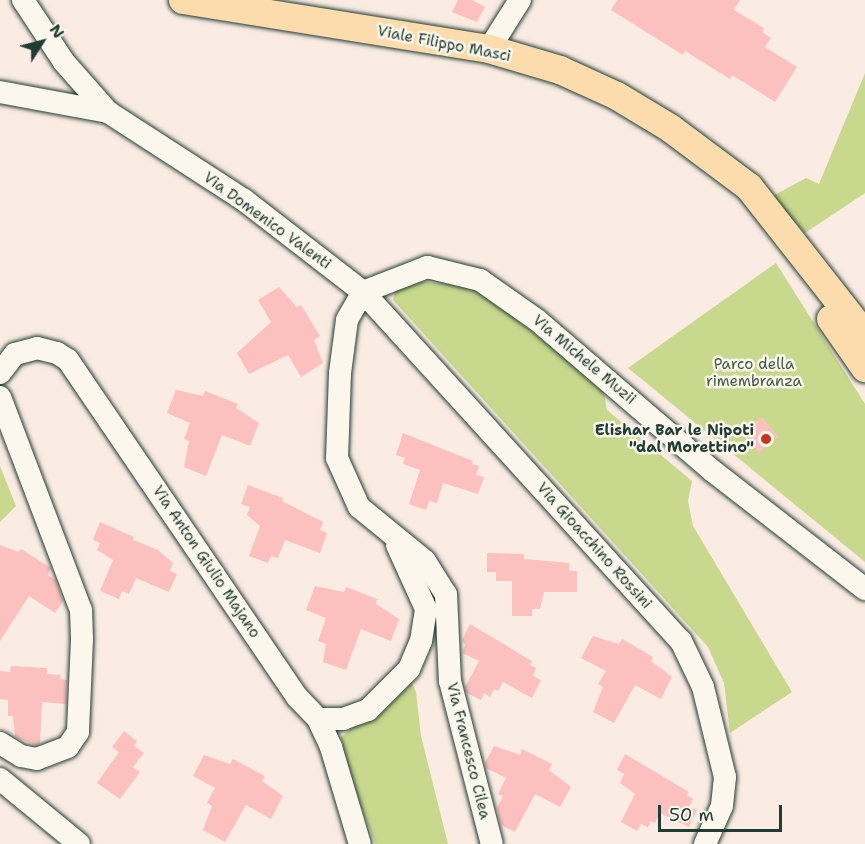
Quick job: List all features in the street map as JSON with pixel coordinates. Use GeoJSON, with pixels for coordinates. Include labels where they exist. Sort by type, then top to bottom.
{"type":"FeatureCollection","features":[{"type":"Feature","properties":{"kind":"main road","name":"Viale Filippo Masci"},"geometry":{"type":"LineString","coordinates":[[183,0],[489,49],[560,70],[617,96],[670,128],[749,187],[865,335]]}},
{"type":"Feature","properties":{"kind":"main road","name":"Viale Filippo Masci"},"geometry":{"type":"LineString","coordinates":[[716,163],[865,368]]}},
{"type":"Feature","properties":{"kind":"street","name":"Via Domenico Valenti"},"geometry":{"type":"LineString","coordinates":[[23,0],[64,62],[108,112],[243,200],[363,292]]}},
{"type":"Feature","properties":{"kind":"street"},"geometry":{"type":"LineString","coordinates":[[489,49],[520,0]]}},
{"type":"Feature","properties":{"kind":"street","name":"Via Domenico Valenti"},"geometry":{"type":"LineString","coordinates":[[0,92],[108,112]]}},
{"type":"Feature","properties":{"kind":"street","name":"Via Michele Muzii"},"geometry":{"type":"LineString","coordinates":[[363,292],[427,267],[480,280],[537,320],[714,471],[865,589]]}},
{"type":"Feature","properties":{"kind":"street","name":"Via Francesco Cilea"},"geometry":{"type":"LineString","coordinates":[[363,292],[347,320],[340,373],[337,458],[359,507],[425,561],[446,594],[450,681],[492,844]]}},
{"type":"Feature","properties":{"kind":"street","name":"Via Gioacchino Rossini"},"geometry":{"type":"LineString","coordinates":[[363,292],[681,641],[703,687],[725,777],[722,806],[705,844]]}},
{"type":"Feature","properties":{"kind":"street","name":"Via Anton Giulio Majano"},"geometry":{"type":"LineString","coordinates":[[0,372],[6,362],[27,349],[48,349],[68,360],[297,697],[318,719],[331,747],[360,844]]}},
{"type":"Feature","properties":{"kind":"street"},"geometry":{"type":"LineString","coordinates":[[0,397],[81,610],[82,639],[78,732],[68,747],[37,759],[21,756],[0,743]]}},
{"type":"Feature","properties":{"kind":"street","name":"Via Francesco Cilea"},"geometry":{"type":"LineString","coordinates":[[318,719],[343,719],[368,710],[399,682],[421,641],[426,609],[409,564],[392,536]]}},
{"type":"Feature","properties":{"kind":"street"},"geometry":{"type":"LineString","coordinates":[[0,779],[79,844]]}},
{"type":"Feature","properties":{"kind":"green space"},"geometry":{"type":"Polygon","coordinates":[[[865,73],[865,193],[805,233],[771,197],[806,178],[819,184],[865,73]]]}},
{"type":"Feature","properties":{"kind":"green space","name":"Parco della rimembranza"},"geometry":{"type":"Polygon","coordinates":[[[776,263],[865,404],[865,562],[628,368],[776,263]]]}},
{"type":"Feature","properties":{"kind":"green space"},"geometry":{"type":"Polygon","coordinates":[[[415,281],[458,285],[486,295],[603,388],[607,410],[692,481],[688,501],[693,526],[792,692],[730,733],[724,683],[708,647],[393,300],[396,286],[415,281]]]}},
{"type":"Feature","properties":{"kind":"green space"},"geometry":{"type":"Polygon","coordinates":[[[0,466],[16,506],[0,522],[0,466]]]}},
{"type":"Feature","properties":{"kind":"green space"},"geometry":{"type":"Polygon","coordinates":[[[409,677],[416,692],[421,736],[448,844],[375,844],[348,770],[341,737],[386,702],[409,677]]]}},
{"type":"Feature","properties":{"kind":"building"},"geometry":{"type":"Polygon","coordinates":[[[458,0],[472,0],[485,7],[477,22],[452,12],[458,0]]]}},
{"type":"Feature","properties":{"kind":"building"},"geometry":{"type":"Polygon","coordinates":[[[617,0],[740,0],[734,10],[764,28],[762,32],[771,38],[765,47],[797,67],[775,102],[732,75],[730,79],[685,51],[683,55],[611,10],[617,0]]]}},
{"type":"Feature","properties":{"kind":"building"},"geometry":{"type":"Polygon","coordinates":[[[279,287],[297,307],[301,305],[320,336],[314,340],[323,363],[301,377],[288,355],[249,374],[237,353],[271,322],[258,300],[279,287]]]}},
{"type":"Feature","properties":{"kind":"building"},"geometry":{"type":"Polygon","coordinates":[[[176,390],[203,396],[205,391],[238,404],[236,408],[259,423],[250,446],[222,435],[206,476],[184,467],[189,441],[184,439],[190,423],[167,413],[176,390]]]}},
{"type":"Feature","properties":{"kind":"building"},"geometry":{"type":"Polygon","coordinates":[[[762,417],[778,437],[759,453],[742,433],[762,417]]]}},
{"type":"Feature","properties":{"kind":"building"},"geometry":{"type":"Polygon","coordinates":[[[403,433],[473,461],[472,464],[479,466],[476,475],[484,477],[478,494],[443,483],[437,503],[429,501],[426,510],[409,504],[420,470],[403,464],[405,458],[396,455],[403,433]]]}},
{"type":"Feature","properties":{"kind":"building"},"geometry":{"type":"Polygon","coordinates":[[[248,485],[283,498],[282,501],[323,522],[320,530],[327,533],[320,553],[285,540],[278,558],[271,556],[268,563],[249,556],[260,526],[247,515],[250,507],[241,504],[248,485]]]}},
{"type":"Feature","properties":{"kind":"building"},"geometry":{"type":"Polygon","coordinates":[[[100,522],[134,537],[133,540],[158,550],[173,563],[170,571],[177,574],[169,592],[136,578],[129,594],[122,591],[119,599],[100,591],[113,560],[97,550],[100,543],[93,540],[100,522]]]}},
{"type":"Feature","properties":{"kind":"building"},"geometry":{"type":"Polygon","coordinates":[[[0,545],[19,552],[21,549],[51,568],[48,575],[55,580],[63,601],[55,613],[29,596],[0,641],[0,545]]]}},
{"type":"Feature","properties":{"kind":"building"},"geometry":{"type":"Polygon","coordinates":[[[487,553],[524,554],[524,559],[569,563],[569,571],[577,571],[577,592],[544,592],[540,609],[532,609],[532,616],[512,616],[512,581],[496,581],[496,572],[487,572],[487,553]]]}},
{"type":"Feature","properties":{"kind":"building"},"geometry":{"type":"Polygon","coordinates":[[[315,586],[344,592],[346,587],[377,599],[376,604],[399,619],[391,641],[361,629],[346,670],[323,662],[326,644],[318,641],[326,618],[306,610],[315,586]]]}},
{"type":"Feature","properties":{"kind":"building"},"geometry":{"type":"Polygon","coordinates":[[[470,624],[532,661],[530,665],[536,668],[533,676],[541,680],[532,698],[503,682],[498,691],[494,689],[490,697],[484,693],[481,700],[467,693],[465,687],[479,661],[462,653],[465,645],[462,640],[470,624]]]}},
{"type":"Feature","properties":{"kind":"building"},"geometry":{"type":"Polygon","coordinates":[[[593,636],[619,644],[622,639],[653,657],[651,661],[672,677],[661,699],[635,685],[614,723],[593,712],[603,687],[598,684],[606,671],[581,658],[593,636]]]}},
{"type":"Feature","properties":{"kind":"building"},"geometry":{"type":"Polygon","coordinates":[[[11,666],[47,668],[47,674],[61,675],[60,679],[67,680],[66,704],[42,702],[40,743],[36,745],[15,737],[13,716],[8,716],[8,700],[0,699],[0,671],[10,672],[11,666]]]}},
{"type":"Feature","properties":{"kind":"building"},"geometry":{"type":"Polygon","coordinates":[[[124,731],[137,741],[134,746],[144,753],[133,767],[140,772],[120,799],[97,783],[119,752],[112,747],[124,731]]]}},
{"type":"Feature","properties":{"kind":"building"},"geometry":{"type":"Polygon","coordinates":[[[494,746],[520,755],[522,749],[552,764],[549,770],[571,787],[560,807],[535,794],[515,832],[501,825],[497,808],[503,796],[498,794],[506,778],[486,768],[485,763],[494,746]]]}},
{"type":"Feature","properties":{"kind":"building"},"geometry":{"type":"Polygon","coordinates":[[[625,754],[689,792],[687,795],[693,799],[689,807],[697,810],[689,827],[660,813],[655,823],[651,821],[648,827],[641,824],[637,831],[621,822],[635,794],[620,783],[624,774],[617,770],[625,754]]]}},
{"type":"Feature","properties":{"kind":"building"},"geometry":{"type":"Polygon","coordinates":[[[204,755],[230,764],[233,759],[265,776],[262,781],[283,796],[271,819],[246,805],[225,842],[203,830],[212,806],[207,803],[215,788],[193,776],[204,755]]]}},
{"type":"Feature","properties":{"kind":"place","name":"Elishar Bar le Nipoti \"dal Morettino\""},"geometry":{"type":"Point","coordinates":[766,439]}}]}
